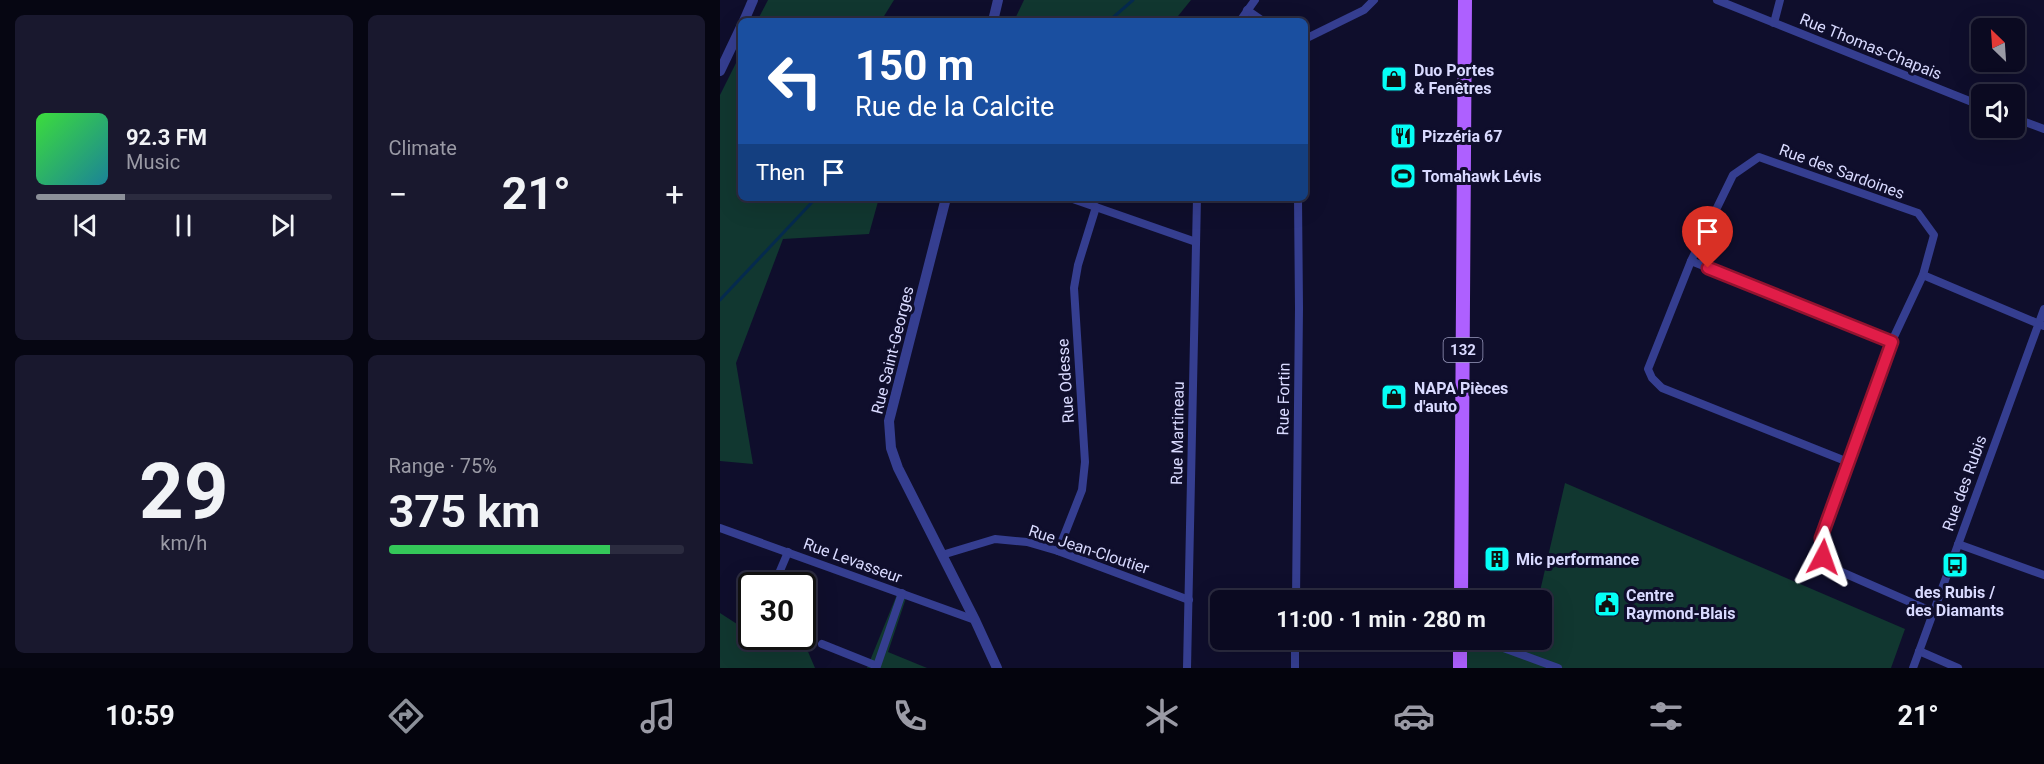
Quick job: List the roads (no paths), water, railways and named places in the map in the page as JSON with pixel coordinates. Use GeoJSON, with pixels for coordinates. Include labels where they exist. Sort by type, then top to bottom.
{"type":"FeatureCollection","features":[{"type":"Feature","properties":{"kind":"main road","name":"132"},"geometry":{"type":"LineString","coordinates":[[1461,590],[1466,0]]}},
{"type":"Feature","properties":{"kind":"main road"},"geometry":{"type":"LineString","coordinates":[[1460,650],[1460,668]]}},
{"type":"Feature","properties":{"kind":"street"},"geometry":{"type":"LineString","coordinates":[[745,18],[753,0]]}},
{"type":"Feature","properties":{"kind":"street"},"geometry":{"type":"LineString","coordinates":[[994,18],[998,0]]}},
{"type":"Feature","properties":{"kind":"street"},"geometry":{"type":"LineString","coordinates":[[1242,18],[1255,0]]}},
{"type":"Feature","properties":{"kind":"street"},"geometry":{"type":"LineString","coordinates":[[1308,38],[1364,10],[1374,0]]}},
{"type":"Feature","properties":{"kind":"street","name":"Rue Thomas-Chapais"},"geometry":{"type":"LineString","coordinates":[[1717,0],[1971,102]]}},
{"type":"Feature","properties":{"kind":"street"},"geometry":{"type":"LineString","coordinates":[[1774,23],[1780,0]]}},
{"type":"Feature","properties":{"kind":"street"},"geometry":{"type":"LineString","coordinates":[[1247,10],[1259,18]]}},
{"type":"Feature","properties":{"kind":"street"},"geometry":{"type":"LineString","coordinates":[[720,71],[738,33]]}},
{"type":"Feature","properties":{"kind":"street"},"geometry":{"type":"LineString","coordinates":[[2025,122],[2044,129]]}},
{"type":"Feature","properties":{"kind":"street","name":"Rue des Sardoines"},"geometry":{"type":"LineString","coordinates":[[1848,462],[1662,388],[1652,378],[1648,369],[1691,261],[1734,175],[1759,157],[1918,213],[1934,235],[1923,275]]}},
{"type":"Feature","properties":{"kind":"street","name":"Rue Saint-Georges"},"geometry":{"type":"LineString","coordinates":[[945,201],[889,421],[891,448],[898,468],[998,668]]}},
{"type":"Feature","properties":{"kind":"street"},"geometry":{"type":"LineString","coordinates":[[1079,201],[1196,242]]}},
{"type":"Feature","properties":{"kind":"street","name":"Rue Martineau"},"geometry":{"type":"LineString","coordinates":[[1187,668],[1197,201]]}},
{"type":"Feature","properties":{"kind":"street","name":"Rue Fortin"},"geometry":{"type":"LineString","coordinates":[[1296,590],[1298,201]]}},
{"type":"Feature","properties":{"kind":"street","name":"Rue Odesse"},"geometry":{"type":"LineString","coordinates":[[1058,551],[1082,490],[1084,462],[1074,288],[1078,265],[1096,207]]}},
{"type":"Feature","properties":{"kind":"street"},"geometry":{"type":"LineString","coordinates":[[1691,261],[1892,342]]}},
{"type":"Feature","properties":{"kind":"street"},"geometry":{"type":"LineString","coordinates":[[1933,612],[1837,570],[1823,557],[1821,538],[1892,342],[1923,275],[2041,325]]}},
{"type":"Feature","properties":{"kind":"street","name":"Rue des Rubis"},"geometry":{"type":"LineString","coordinates":[[1913,668],[2041,325],[2044,309]]}},
{"type":"Feature","properties":{"kind":"street","name":"Rue Levasseur"},"geometry":{"type":"LineString","coordinates":[[720,528],[975,620]]}},
{"type":"Feature","properties":{"kind":"street","name":"Rue Jean-Cloutier"},"geometry":{"type":"LineString","coordinates":[[942,555],[995,539],[1027,542],[1058,551],[1189,600]]}},
{"type":"Feature","properties":{"kind":"street"},"geometry":{"type":"LineString","coordinates":[[1958,544],[2044,575]]}},
{"type":"Feature","properties":{"kind":"street"},"geometry":{"type":"LineString","coordinates":[[780,572],[788,552]]}},
{"type":"Feature","properties":{"kind":"street"},"geometry":{"type":"LineString","coordinates":[[822,644],[877,666],[902,593]]}},
{"type":"Feature","properties":{"kind":"street"},"geometry":{"type":"LineString","coordinates":[[1295,650],[1295,668]]}},
{"type":"Feature","properties":{"kind":"street"},"geometry":{"type":"LineString","coordinates":[[1509,650],[1558,668]]}},
{"type":"Feature","properties":{"kind":"street"},"geometry":{"type":"LineString","coordinates":[[1919,651],[1958,668]]}},
{"type":"Feature","properties":{"kind":"waterway"},"geometry":{"type":"LineString","coordinates":[[1112,18],[1133,0]]}},
{"type":"Feature","properties":{"kind":"waterway"},"geometry":{"type":"LineString","coordinates":[[720,300],[813,201]]}},
{"type":"Feature","properties":{"kind":"place","name":"Duo Portes & Fenêtres"},"geometry":{"type":"Point","coordinates":[1394,79]}},
{"type":"Feature","properties":{"kind":"place","name":"Pizzéria 67"},"geometry":{"type":"Point","coordinates":[1403,136]}},
{"type":"Feature","properties":{"kind":"place","name":"Tomahawk Lévis"},"geometry":{"type":"Point","coordinates":[1403,176]}},
{"type":"Feature","properties":{"kind":"place","name":"NAPA Pièces d'auto"},"geometry":{"type":"Point","coordinates":[1394,397]}},
{"type":"Feature","properties":{"kind":"place","name":"Mic performance"},"geometry":{"type":"Point","coordinates":[1497,559]}},
{"type":"Feature","properties":{"kind":"place","name":"des Rubis / des Diamants"},"geometry":{"type":"Point","coordinates":[1955,565]}},
{"type":"Feature","properties":{"kind":"place","name":"Centre Raymond-Blais"},"geometry":{"type":"Point","coordinates":[1607,604]}}]}
